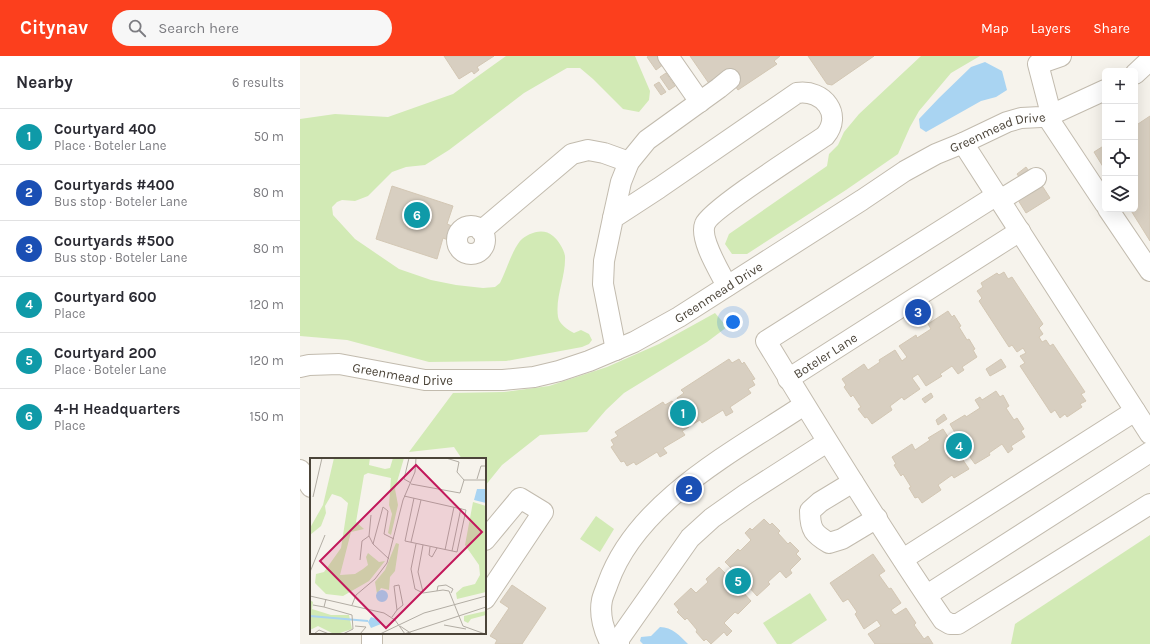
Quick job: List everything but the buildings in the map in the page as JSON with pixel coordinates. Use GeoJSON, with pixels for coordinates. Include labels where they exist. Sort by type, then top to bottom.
{"type":"FeatureCollection","features":[{"type":"Feature","properties":{"kind":"street"},"geometry":{"type":"LineString","coordinates":[[668,56],[700,102]]}},
{"type":"Feature","properties":{"kind":"street"},"geometry":{"type":"LineString","coordinates":[[1061,56],[1038,64],[1049,114],[1102,199]]}},
{"type":"Feature","properties":{"kind":"street"},"geometry":{"type":"LineString","coordinates":[[1138,71],[1150,60]]}},
{"type":"Feature","properties":{"kind":"street"},"geometry":{"type":"LineString","coordinates":[[616,350],[603,284],[604,261],[621,182],[628,162],[647,140],[730,79]]}},
{"type":"Feature","properties":{"kind":"street","name":"Greenmead Drive"},"geometry":{"type":"LineString","coordinates":[[300,367],[309,364],[339,364],[425,380],[503,380],[534,377],[559,371],[589,361],[634,342],[673,320],[905,171],[936,154],[1007,122],[1021,118],[1049,114],[1102,91]]}},
{"type":"Feature","properties":{"kind":"street"},"geometry":{"type":"LineString","coordinates":[[613,218],[797,94],[804,92],[817,94],[827,103],[831,113],[832,122],[830,130],[825,136],[731,200],[705,224],[704,236],[708,249],[727,286]]}},
{"type":"Feature","properties":{"kind":"street"},"geometry":{"type":"LineString","coordinates":[[964,142],[998,198],[1150,434]]}},
{"type":"Feature","properties":{"kind":"street"},"geometry":{"type":"LineString","coordinates":[[480,231],[572,154],[588,150],[604,153],[628,162]]}},
{"type":"Feature","properties":{"kind":"street"},"geometry":{"type":"LineString","coordinates":[[788,379],[766,341],[998,198],[1036,178]]}},
{"type":"Feature","properties":{"kind":"street"},"geometry":{"type":"LineString","coordinates":[[1110,212],[1150,271]]}},
{"type":"Feature","properties":{"kind":"street","name":"Boteler Lane"},"geometry":{"type":"LineString","coordinates":[[1020,231],[788,379],[827,442],[943,620],[950,624],[958,624],[1150,504]]}},
{"type":"Feature","properties":{"kind":"street"},"geometry":{"type":"LineString","coordinates":[[611,644],[602,622],[602,601],[613,570],[644,524],[669,498],[699,474],[804,405]]}},
{"type":"Feature","properties":{"kind":"street"},"geometry":{"type":"LineString","coordinates":[[903,559],[1135,411]]}},
{"type":"Feature","properties":{"kind":"street"},"geometry":{"type":"LineString","coordinates":[[619,644],[619,639],[690,538],[712,518],[740,498],[827,442]]}},
{"type":"Feature","properties":{"kind":"street"},"geometry":{"type":"LineString","coordinates":[[927,595],[1150,452]]}},
{"type":"Feature","properties":{"kind":"street"},"geometry":{"type":"LineString","coordinates":[[300,470],[310,485]]}},
{"type":"Feature","properties":{"kind":"street"},"geometry":{"type":"LineString","coordinates":[[853,482],[820,502],[810,511],[810,524],[816,535],[830,543],[842,539],[876,518]]}},
{"type":"Feature","properties":{"kind":"street"},"geometry":{"type":"LineString","coordinates":[[486,539],[520,498],[543,512],[486,598]]}},
{"type":"Feature","properties":{"kind":"green space"},"geometry":{"type":"Polygon","coordinates":[[[506,56],[635,56],[650,91],[649,100],[639,112],[623,109],[580,68],[567,68],[524,93],[449,150],[425,165],[406,167],[392,172],[368,196],[355,201],[342,200],[337,202],[332,207],[333,215],[355,239],[399,269],[431,280],[483,288],[495,287],[500,283],[514,250],[523,238],[536,232],[549,233],[559,242],[565,256],[564,271],[557,309],[559,320],[574,333],[581,330],[589,334],[592,340],[589,344],[582,347],[506,361],[429,362],[347,340],[300,336],[300,119],[335,114],[388,117],[453,94],[506,56]]]}},
{"type":"Feature","properties":{"kind":"green space"},"geometry":{"type":"Polygon","coordinates":[[[921,56],[980,56],[951,73],[919,111],[898,154],[846,190],[747,254],[732,254],[725,244],[729,234],[827,166],[829,154],[838,145],[844,132],[859,114],[921,56]]]}},
{"type":"Feature","properties":{"kind":"green space"},"geometry":{"type":"Polygon","coordinates":[[[715,313],[727,327],[707,342],[624,393],[606,410],[587,432],[540,435],[502,465],[486,485],[486,458],[461,458],[454,447],[409,452],[453,393],[504,392],[549,386],[607,367],[659,344],[715,313]]]}},
{"type":"Feature","properties":{"kind":"green space"},"geometry":{"type":"Polygon","coordinates":[[[596,516],[614,529],[600,552],[580,539],[596,516]]]}},
{"type":"Feature","properties":{"kind":"green space"},"geometry":{"type":"Polygon","coordinates":[[[1150,535],[1150,644],[1011,644],[1015,624],[1150,535]]]}},
{"type":"Feature","properties":{"kind":"green space"},"geometry":{"type":"Polygon","coordinates":[[[810,593],[827,620],[791,644],[777,644],[763,623],[810,593]]]}},
{"type":"Feature","properties":{"kind":"water"},"geometry":{"type":"Polygon","coordinates":[[[985,62],[1002,71],[1007,90],[996,97],[981,101],[926,132],[920,128],[919,119],[939,98],[971,67],[985,62]]]}},
{"type":"Feature","properties":{"kind":"water"},"geometry":{"type":"Polygon","coordinates":[[[660,627],[672,630],[688,644],[643,644],[640,641],[641,637],[651,636],[660,627]]]}},
{"type":"Feature","properties":{"kind":"place","name":"4-H Headquarters"},"geometry":{"type":"Point","coordinates":[417,215]}},
{"type":"Feature","properties":{"kind":"place","name":"Courtyards #500"},"geometry":{"type":"Point","coordinates":[918,312]}},
{"type":"Feature","properties":{"kind":"place","name":"Courtyard 400"},"geometry":{"type":"Point","coordinates":[683,413]}},
{"type":"Feature","properties":{"kind":"place","name":"Courtyard 600"},"geometry":{"type":"Point","coordinates":[959,446]}},
{"type":"Feature","properties":{"kind":"place","name":"Courtyards #400"},"geometry":{"type":"Point","coordinates":[689,489]}},
{"type":"Feature","properties":{"kind":"place","name":"Courtyard 200"},"geometry":{"type":"Point","coordinates":[738,581]}}]}
